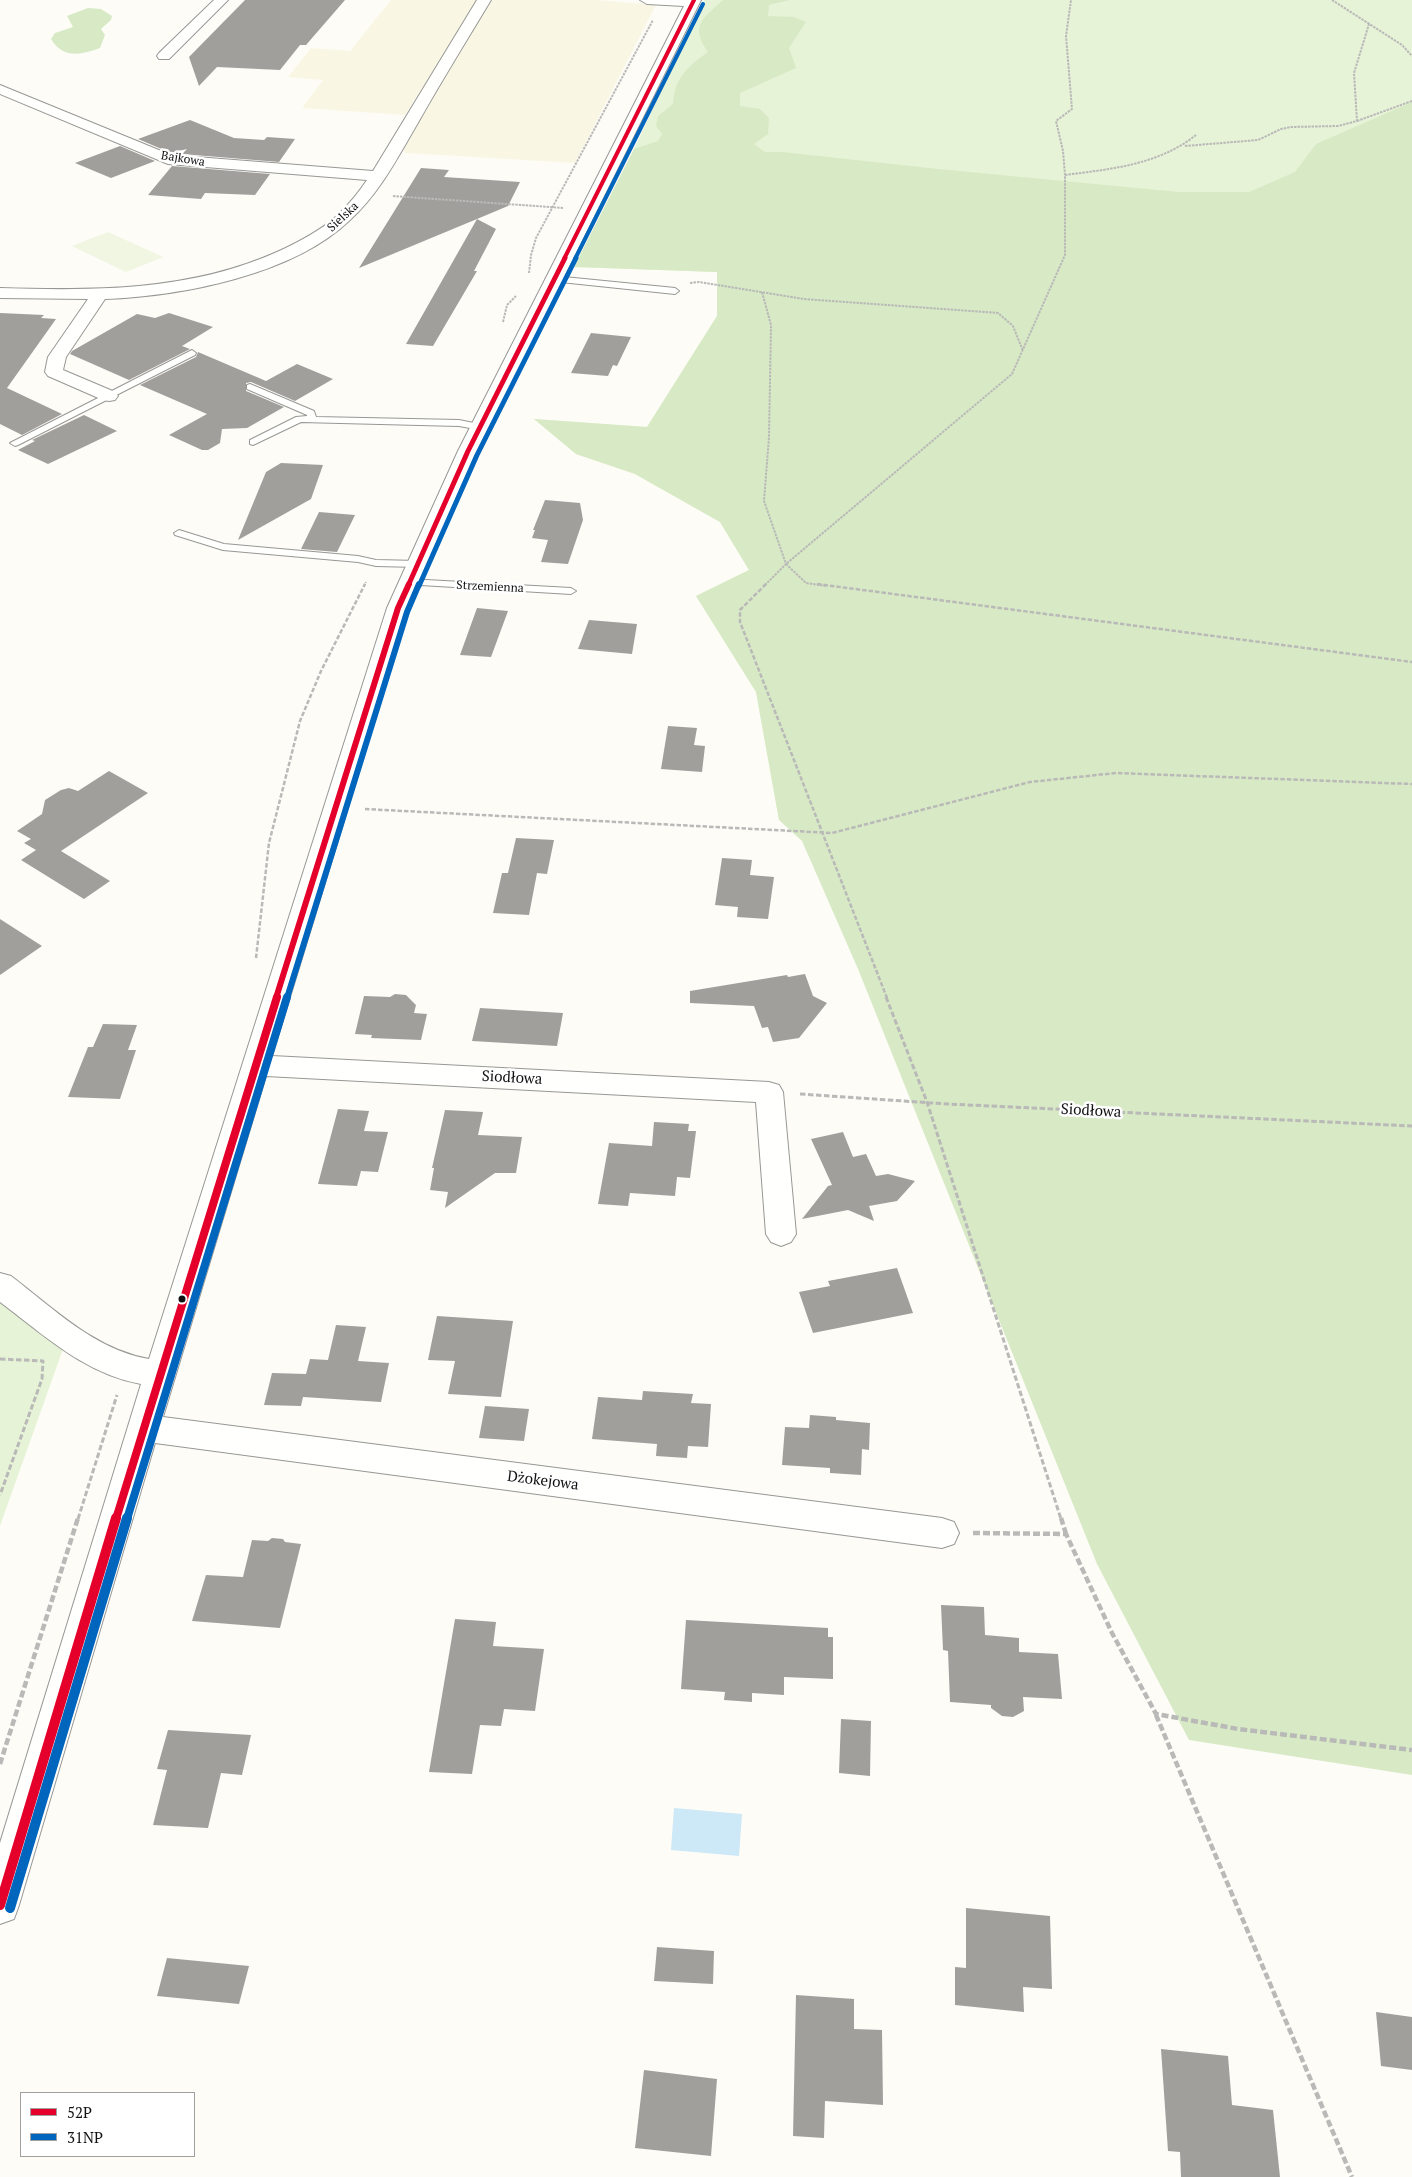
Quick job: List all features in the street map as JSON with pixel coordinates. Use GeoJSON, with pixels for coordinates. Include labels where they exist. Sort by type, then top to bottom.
{"type":"FeatureCollection","features":[{"type":"Feature","properties":{"kind":"street"},"geometry":{"type":"LineString","coordinates":[[164,56],[221,0]]}},
{"type":"Feature","properties":{"kind":"street","name":"Sielska"},"geometry":{"type":"LineString","coordinates":[[0,293],[68,296],[175,287],[215,280],[272,262],[324,235],[355,206],[378,176],[484,0]]}},
{"type":"Feature","properties":{"kind":"street"},"geometry":{"type":"LineString","coordinates":[[0,1905],[255,1065],[337,808],[386,645],[413,573],[454,480],[694,1],[647,0]]}},
{"type":"Feature","properties":{"kind":"street","name":"Bajkowa"},"geometry":{"type":"LineString","coordinates":[[0,89],[168,159],[378,176]]}},
{"type":"Feature","properties":{"kind":"street"},"geometry":{"type":"LineString","coordinates":[[100,294],[57,357],[54,372],[109,396]]}},
{"type":"Feature","properties":{"kind":"street","name":"Siodłowa"},"geometry":{"type":"LineString","coordinates":[[255,1065],[769,1092]]}},
{"type":"Feature","properties":{"kind":"street"},"geometry":{"type":"LineString","coordinates":[[769,1092],[781,1234]]}},
{"type":"Feature","properties":{"kind":"street"},"geometry":{"type":"LineString","coordinates":[[0,1285],[89,1352],[126,1368],[161,1374]]}},
{"type":"Feature","properties":{"kind":"street","name":"Dżokejowa"},"geometry":{"type":"LineString","coordinates":[[144,1428],[942,1533]]}},
{"type":"Feature","properties":{"kind":"lane"},"geometry":{"type":"LineString","coordinates":[[554,279],[675,290]]}},
{"type":"Feature","properties":{"kind":"lane"},"geometry":{"type":"LineString","coordinates":[[15,443],[192,353]]}},
{"type":"Feature","properties":{"kind":"lane"},"geometry":{"type":"LineString","coordinates":[[250,386],[311,413],[312,418]]}},
{"type":"Feature","properties":{"kind":"lane"},"geometry":{"type":"LineString","coordinates":[[253,442],[299,418],[458,423],[481,427]]}},
{"type":"Feature","properties":{"kind":"lane","name":"Strzemienna"},"geometry":{"type":"LineString","coordinates":[[179,533],[223,546],[358,560],[413,573],[571,591]]}},
{"type":"Feature","properties":{"kind":"path"},"geometry":{"type":"LineString","coordinates":[[1071,0],[1066,36],[1072,109],[1056,121],[1063,150],[1065,175],[1065,255],[1012,374],[786,564],[740,610],[740,622],[927,1102],[1066,1534],[1112,1633],[1156,1714],[1352,2177]]}},
{"type":"Feature","properties":{"kind":"path"},"geometry":{"type":"LineString","coordinates":[[1332,0],[1402,45],[1412,56]]}},
{"type":"Feature","properties":{"kind":"path"},"geometry":{"type":"LineString","coordinates":[[1358,121],[1354,73],[1369,24]]}},
{"type":"Feature","properties":{"kind":"path"},"geometry":{"type":"LineString","coordinates":[[1065,175],[1134,166],[1185,146],[1258,140],[1281,129],[1291,127],[1338,126],[1412,102]]}},
{"type":"Feature","properties":{"kind":"path"},"geometry":{"type":"LineString","coordinates":[[1185,146],[1196,135]]}},
{"type":"Feature","properties":{"kind":"path"},"geometry":{"type":"LineString","coordinates":[[364,194],[590,209]]}},
{"type":"Feature","properties":{"kind":"path"},"geometry":{"type":"LineString","coordinates":[[650,288],[699,282],[804,300],[998,312],[1013,326],[1023,351]]}},
{"type":"Feature","properties":{"kind":"path"},"geometry":{"type":"LineString","coordinates":[[762,292],[771,324],[769,437],[764,501],[786,564],[806,583],[1412,662]]}},
{"type":"Feature","properties":{"kind":"path"},"geometry":{"type":"LineString","coordinates":[[337,808],[832,833],[1030,782],[1116,773],[1412,784]]}},
{"type":"Feature","properties":{"kind":"path","name":"Siodłowa"},"geometry":{"type":"LineString","coordinates":[[769,1092],[927,1102],[1412,1126]]}},
{"type":"Feature","properties":{"kind":"path"},"geometry":{"type":"LineString","coordinates":[[0,1359],[43,1361],[42,1379],[0,1495]]}},
{"type":"Feature","properties":{"kind":"path"},"geometry":{"type":"LineString","coordinates":[[942,1533],[1066,1534]]}},
{"type":"Feature","properties":{"kind":"path"},"geometry":{"type":"LineString","coordinates":[[1156,1714],[1238,1729],[1412,1750]]}},
{"type":"Feature","properties":{"kind":"shaded area"},"geometry":{"type":"Polygon","coordinates":[[[391,0],[478,0],[405,115],[302,108],[323,80],[288,77],[311,48],[350,51],[391,0]]]}},
{"type":"Feature","properties":{"kind":"shaded area"},"geometry":{"type":"Polygon","coordinates":[[[493,0],[596,0],[656,5],[575,163],[405,153],[402,146],[479,18],[493,0]]]}},
{"type":"Feature","properties":{"kind":"green space"},"geometry":{"type":"Polygon","coordinates":[[[704,0],[1412,0],[1412,778],[897,827],[779,820],[756,692],[696,596],[749,570],[720,522],[635,474],[576,454],[534,419],[647,427],[717,316],[717,272],[574,267],[634,149],[704,0]]]}},
{"type":"Feature","properties":{"kind":"green space"},"geometry":{"type":"Polygon","coordinates":[[[723,0],[790,0],[769,5],[768,16],[794,17],[806,22],[789,48],[796,68],[740,93],[740,106],[760,109],[769,118],[768,134],[754,144],[765,152],[783,152],[1179,192],[1249,192],[1295,172],[1316,144],[1412,102],[1412,1775],[1189,1740],[1097,1564],[858,969],[802,841],[779,820],[756,692],[696,596],[749,570],[720,522],[635,474],[576,454],[534,419],[647,427],[717,316],[717,272],[574,267],[634,149],[658,141],[662,134],[656,126],[658,116],[673,104],[676,87],[683,74],[708,52],[702,43],[699,29],[704,18],[723,0]]]}},
{"type":"Feature","properties":{"kind":"green space"},"geometry":{"type":"Polygon","coordinates":[[[88,8],[101,9],[112,16],[111,20],[101,29],[105,35],[100,48],[79,54],[61,50],[51,39],[55,33],[73,27],[67,16],[88,8]]]}},
{"type":"Feature","properties":{"kind":"green space"},"geometry":{"type":"Polygon","coordinates":[[[108,232],[163,257],[126,272],[72,246],[108,232]]]}},
{"type":"Feature","properties":{"kind":"green space"},"geometry":{"type":"Polygon","coordinates":[[[0,1302],[63,1349],[0,1526],[0,1302]]]}},
{"type":"Feature","properties":{"kind":"water"},"geometry":{"type":"Polygon","coordinates":[[[674,1808],[742,1814],[739,1856],[671,1850],[674,1808]]]}},
{"type":"Feature","properties":{"kind":"building"},"geometry":{"type":"Polygon","coordinates":[[[245,0],[345,0],[306,45],[300,45],[280,70],[217,67],[199,86],[189,57],[245,0]]]}},
{"type":"Feature","properties":{"kind":"building"},"geometry":{"type":"Polygon","coordinates":[[[190,120],[234,138],[264,140],[267,137],[295,139],[279,162],[182,154],[187,149],[171,153],[138,139],[190,120]]]}},
{"type":"Feature","properties":{"kind":"building"},"geometry":{"type":"Polygon","coordinates":[[[120,146],[155,161],[111,178],[75,163],[120,146]]]}},
{"type":"Feature","properties":{"kind":"building"},"geometry":{"type":"Polygon","coordinates":[[[172,166],[270,174],[255,195],[205,193],[201,199],[148,195],[172,166]]]}},
{"type":"Feature","properties":{"kind":"building"},"geometry":{"type":"Polygon","coordinates":[[[421,168],[449,170],[444,177],[520,182],[508,206],[359,268],[421,168]]]}},
{"type":"Feature","properties":{"kind":"building"},"geometry":{"type":"Polygon","coordinates":[[[477,219],[496,229],[474,271],[477,271],[433,346],[406,344],[477,219]]]}},
{"type":"Feature","properties":{"kind":"building"},"geometry":{"type":"Polygon","coordinates":[[[0,313],[44,315],[41,318],[56,319],[7,388],[62,414],[22,435],[0,424],[0,313]]]}},
{"type":"Feature","properties":{"kind":"building"},"geometry":{"type":"Polygon","coordinates":[[[169,313],[213,327],[182,346],[190,349],[129,380],[70,354],[72,351],[137,314],[155,318],[169,313]]]}},
{"type":"Feature","properties":{"kind":"building"},"geometry":{"type":"Polygon","coordinates":[[[591,333],[631,337],[617,366],[613,365],[608,376],[571,373],[591,333]]]}},
{"type":"Feature","properties":{"kind":"building"},"geometry":{"type":"Polygon","coordinates":[[[198,352],[266,381],[297,364],[333,379],[295,401],[251,382],[246,383],[246,391],[284,407],[247,428],[222,429],[220,443],[208,450],[202,450],[169,435],[207,414],[140,385],[196,357],[198,352]]]}},
{"type":"Feature","properties":{"kind":"building"},"geometry":{"type":"Polygon","coordinates":[[[84,415],[117,431],[48,464],[18,450],[35,441],[32,440],[84,415]]]}},
{"type":"Feature","properties":{"kind":"building"},"geometry":{"type":"Polygon","coordinates":[[[281,463],[323,465],[311,499],[238,540],[266,472],[281,463]]]}},
{"type":"Feature","properties":{"kind":"building"},"geometry":{"type":"Polygon","coordinates":[[[545,500],[580,503],[583,520],[568,564],[541,562],[548,540],[532,538],[535,530],[533,530],[545,500]]]}},
{"type":"Feature","properties":{"kind":"building"},"geometry":{"type":"Polygon","coordinates":[[[319,512],[355,515],[337,552],[301,549],[319,512]]]}},
{"type":"Feature","properties":{"kind":"building"},"geometry":{"type":"Polygon","coordinates":[[[477,608],[508,611],[491,657],[460,655],[477,608]]]}},
{"type":"Feature","properties":{"kind":"building"},"geometry":{"type":"Polygon","coordinates":[[[589,620],[637,624],[632,654],[578,649],[589,620]]]}},
{"type":"Feature","properties":{"kind":"building"},"geometry":{"type":"Polygon","coordinates":[[[668,726],[697,728],[694,745],[705,746],[702,772],[661,769],[668,726]]]}},
{"type":"Feature","properties":{"kind":"building"},"geometry":{"type":"Polygon","coordinates":[[[109,771],[148,793],[61,851],[110,881],[84,899],[21,860],[36,850],[24,843],[31,839],[17,831],[42,814],[45,800],[61,790],[69,788],[78,791],[109,771]]]}},
{"type":"Feature","properties":{"kind":"building"},"geometry":{"type":"Polygon","coordinates":[[[516,838],[554,840],[547,874],[537,873],[529,915],[493,913],[502,873],[508,873],[516,838]]]}},
{"type":"Feature","properties":{"kind":"building"},"geometry":{"type":"Polygon","coordinates":[[[722,858],[752,860],[750,875],[774,877],[768,919],[737,917],[738,907],[715,905],[722,858]]]}},
{"type":"Feature","properties":{"kind":"building"},"geometry":{"type":"Polygon","coordinates":[[[0,919],[42,946],[0,975],[0,919]]]}},
{"type":"Feature","properties":{"kind":"building"},"geometry":{"type":"Polygon","coordinates":[[[805,974],[813,996],[827,1003],[799,1038],[773,1042],[768,1027],[762,1028],[754,1006],[690,1003],[690,991],[787,975],[788,977],[805,974]]]}},
{"type":"Feature","properties":{"kind":"building"},"geometry":{"type":"Polygon","coordinates":[[[395,994],[406,995],[416,1005],[414,1013],[427,1014],[421,1040],[371,1038],[372,1035],[355,1034],[364,996],[390,997],[395,994]]]}},
{"type":"Feature","properties":{"kind":"building"},"geometry":{"type":"Polygon","coordinates":[[[480,1008],[563,1013],[557,1046],[472,1041],[480,1008]]]}},
{"type":"Feature","properties":{"kind":"building"},"geometry":{"type":"Polygon","coordinates":[[[103,1024],[137,1025],[128,1050],[136,1050],[120,1099],[68,1097],[88,1047],[93,1047],[103,1024]]]}},
{"type":"Feature","properties":{"kind":"building"},"geometry":{"type":"Polygon","coordinates":[[[338,1109],[369,1111],[364,1131],[388,1132],[378,1172],[361,1171],[357,1186],[318,1184],[338,1109]]]}},
{"type":"Feature","properties":{"kind":"building"},"geometry":{"type":"Polygon","coordinates":[[[445,1110],[483,1112],[478,1135],[522,1137],[516,1173],[495,1173],[445,1208],[448,1192],[430,1190],[434,1168],[432,1168],[445,1110]]]}},
{"type":"Feature","properties":{"kind":"building"},"geometry":{"type":"Polygon","coordinates":[[[654,1122],[689,1124],[688,1131],[696,1131],[690,1178],[677,1177],[675,1196],[630,1193],[628,1206],[598,1204],[609,1143],[652,1146],[654,1122]]]}},
{"type":"Feature","properties":{"kind":"building"},"geometry":{"type":"Polygon","coordinates":[[[843,1132],[853,1157],[866,1154],[876,1176],[888,1174],[915,1181],[897,1201],[869,1206],[874,1221],[848,1210],[802,1219],[828,1186],[832,1185],[811,1139],[843,1132]]]}},
{"type":"Feature","properties":{"kind":"building"},"geometry":{"type":"Polygon","coordinates":[[[897,1268],[913,1313],[813,1333],[799,1292],[830,1286],[828,1281],[897,1268]]]}},
{"type":"Feature","properties":{"kind":"building"},"geometry":{"type":"Polygon","coordinates":[[[437,1316],[513,1321],[501,1397],[448,1394],[455,1361],[428,1360],[437,1316]]]}},
{"type":"Feature","properties":{"kind":"building"},"geometry":{"type":"Polygon","coordinates":[[[336,1325],[366,1327],[358,1361],[389,1363],[381,1402],[303,1397],[301,1406],[264,1405],[272,1373],[306,1374],[310,1359],[328,1360],[336,1325]]]}},
{"type":"Feature","properties":{"kind":"building"},"geometry":{"type":"Polygon","coordinates":[[[643,1391],[693,1394],[691,1403],[711,1404],[708,1447],[688,1446],[687,1458],[656,1456],[657,1444],[592,1439],[598,1397],[642,1400],[643,1391]]]}},
{"type":"Feature","properties":{"kind":"building"},"geometry":{"type":"Polygon","coordinates":[[[485,1406],[529,1409],[524,1441],[479,1438],[485,1406]]]}},
{"type":"Feature","properties":{"kind":"building"},"geometry":{"type":"Polygon","coordinates":[[[810,1415],[836,1417],[836,1420],[870,1423],[869,1450],[862,1449],[861,1475],[830,1473],[830,1468],[782,1465],[785,1427],[809,1428],[810,1415]]]}},
{"type":"Feature","properties":{"kind":"building"},"geometry":{"type":"Polygon","coordinates":[[[272,1538],[301,1544],[280,1628],[192,1621],[206,1575],[243,1577],[252,1540],[268,1541],[272,1538]]]}},
{"type":"Feature","properties":{"kind":"building"},"geometry":{"type":"Polygon","coordinates":[[[941,1605],[984,1607],[985,1635],[1019,1638],[1019,1652],[1058,1654],[1062,1699],[1023,1697],[1024,1711],[1013,1717],[1002,1716],[991,1708],[991,1705],[950,1702],[948,1651],[943,1650],[941,1605]]]}},
{"type":"Feature","properties":{"kind":"building"},"geometry":{"type":"Polygon","coordinates":[[[455,1619],[496,1622],[493,1646],[544,1649],[535,1711],[504,1709],[501,1726],[480,1725],[472,1774],[429,1772],[455,1619]]]}},
{"type":"Feature","properties":{"kind":"building"},"geometry":{"type":"Polygon","coordinates":[[[686,1620],[828,1628],[828,1637],[833,1637],[833,1679],[784,1677],[784,1695],[752,1693],[752,1702],[724,1700],[725,1692],[681,1689],[686,1620]]]}},
{"type":"Feature","properties":{"kind":"building"},"geometry":{"type":"Polygon","coordinates":[[[841,1719],[871,1721],[870,1776],[839,1773],[841,1719]]]}},
{"type":"Feature","properties":{"kind":"building"},"geometry":{"type":"Polygon","coordinates":[[[168,1730],[251,1735],[242,1775],[221,1773],[208,1828],[153,1825],[167,1770],[157,1769],[168,1730]]]}},
{"type":"Feature","properties":{"kind":"building"},"geometry":{"type":"Polygon","coordinates":[[[966,1908],[1050,1916],[1052,1989],[1023,1987],[1024,2012],[955,2005],[955,1967],[966,1968],[966,1908]]]}},
{"type":"Feature","properties":{"kind":"building"},"geometry":{"type":"Polygon","coordinates":[[[657,1947],[714,1951],[713,1984],[654,1981],[657,1947]]]}},
{"type":"Feature","properties":{"kind":"building"},"geometry":{"type":"Polygon","coordinates":[[[167,1958],[249,1966],[239,2004],[157,1996],[167,1958]]]}},
{"type":"Feature","properties":{"kind":"building"},"geometry":{"type":"Polygon","coordinates":[[[796,1995],[854,1999],[854,2029],[882,2030],[883,2105],[825,2101],[824,2138],[793,2136],[796,1995]]]}},
{"type":"Feature","properties":{"kind":"building"},"geometry":{"type":"Polygon","coordinates":[[[1376,2012],[1412,2017],[1412,2070],[1381,2066],[1376,2012]]]}},
{"type":"Feature","properties":{"kind":"building"},"geometry":{"type":"Polygon","coordinates":[[[1161,2049],[1228,2056],[1232,2105],[1273,2110],[1280,2177],[1181,2177],[1180,2152],[1168,2151],[1161,2049]]]}},
{"type":"Feature","properties":{"kind":"building"},"geometry":{"type":"Polygon","coordinates":[[[644,2070],[717,2079],[711,2156],[635,2148],[644,2070]]]}},
{"type":"Feature","properties":{"kind":"transit line","name":"52P"},"geometry":{"type":"LineString","coordinates":[[0,1905],[182,1300],[398,608],[468,451],[694,0]]}},
{"type":"Feature","properties":{"kind":"transit line","name":"31NP"},"geometry":{"type":"LineString","coordinates":[[10,1908],[192,1303],[407,612],[477,455],[703,4]]}}]}
